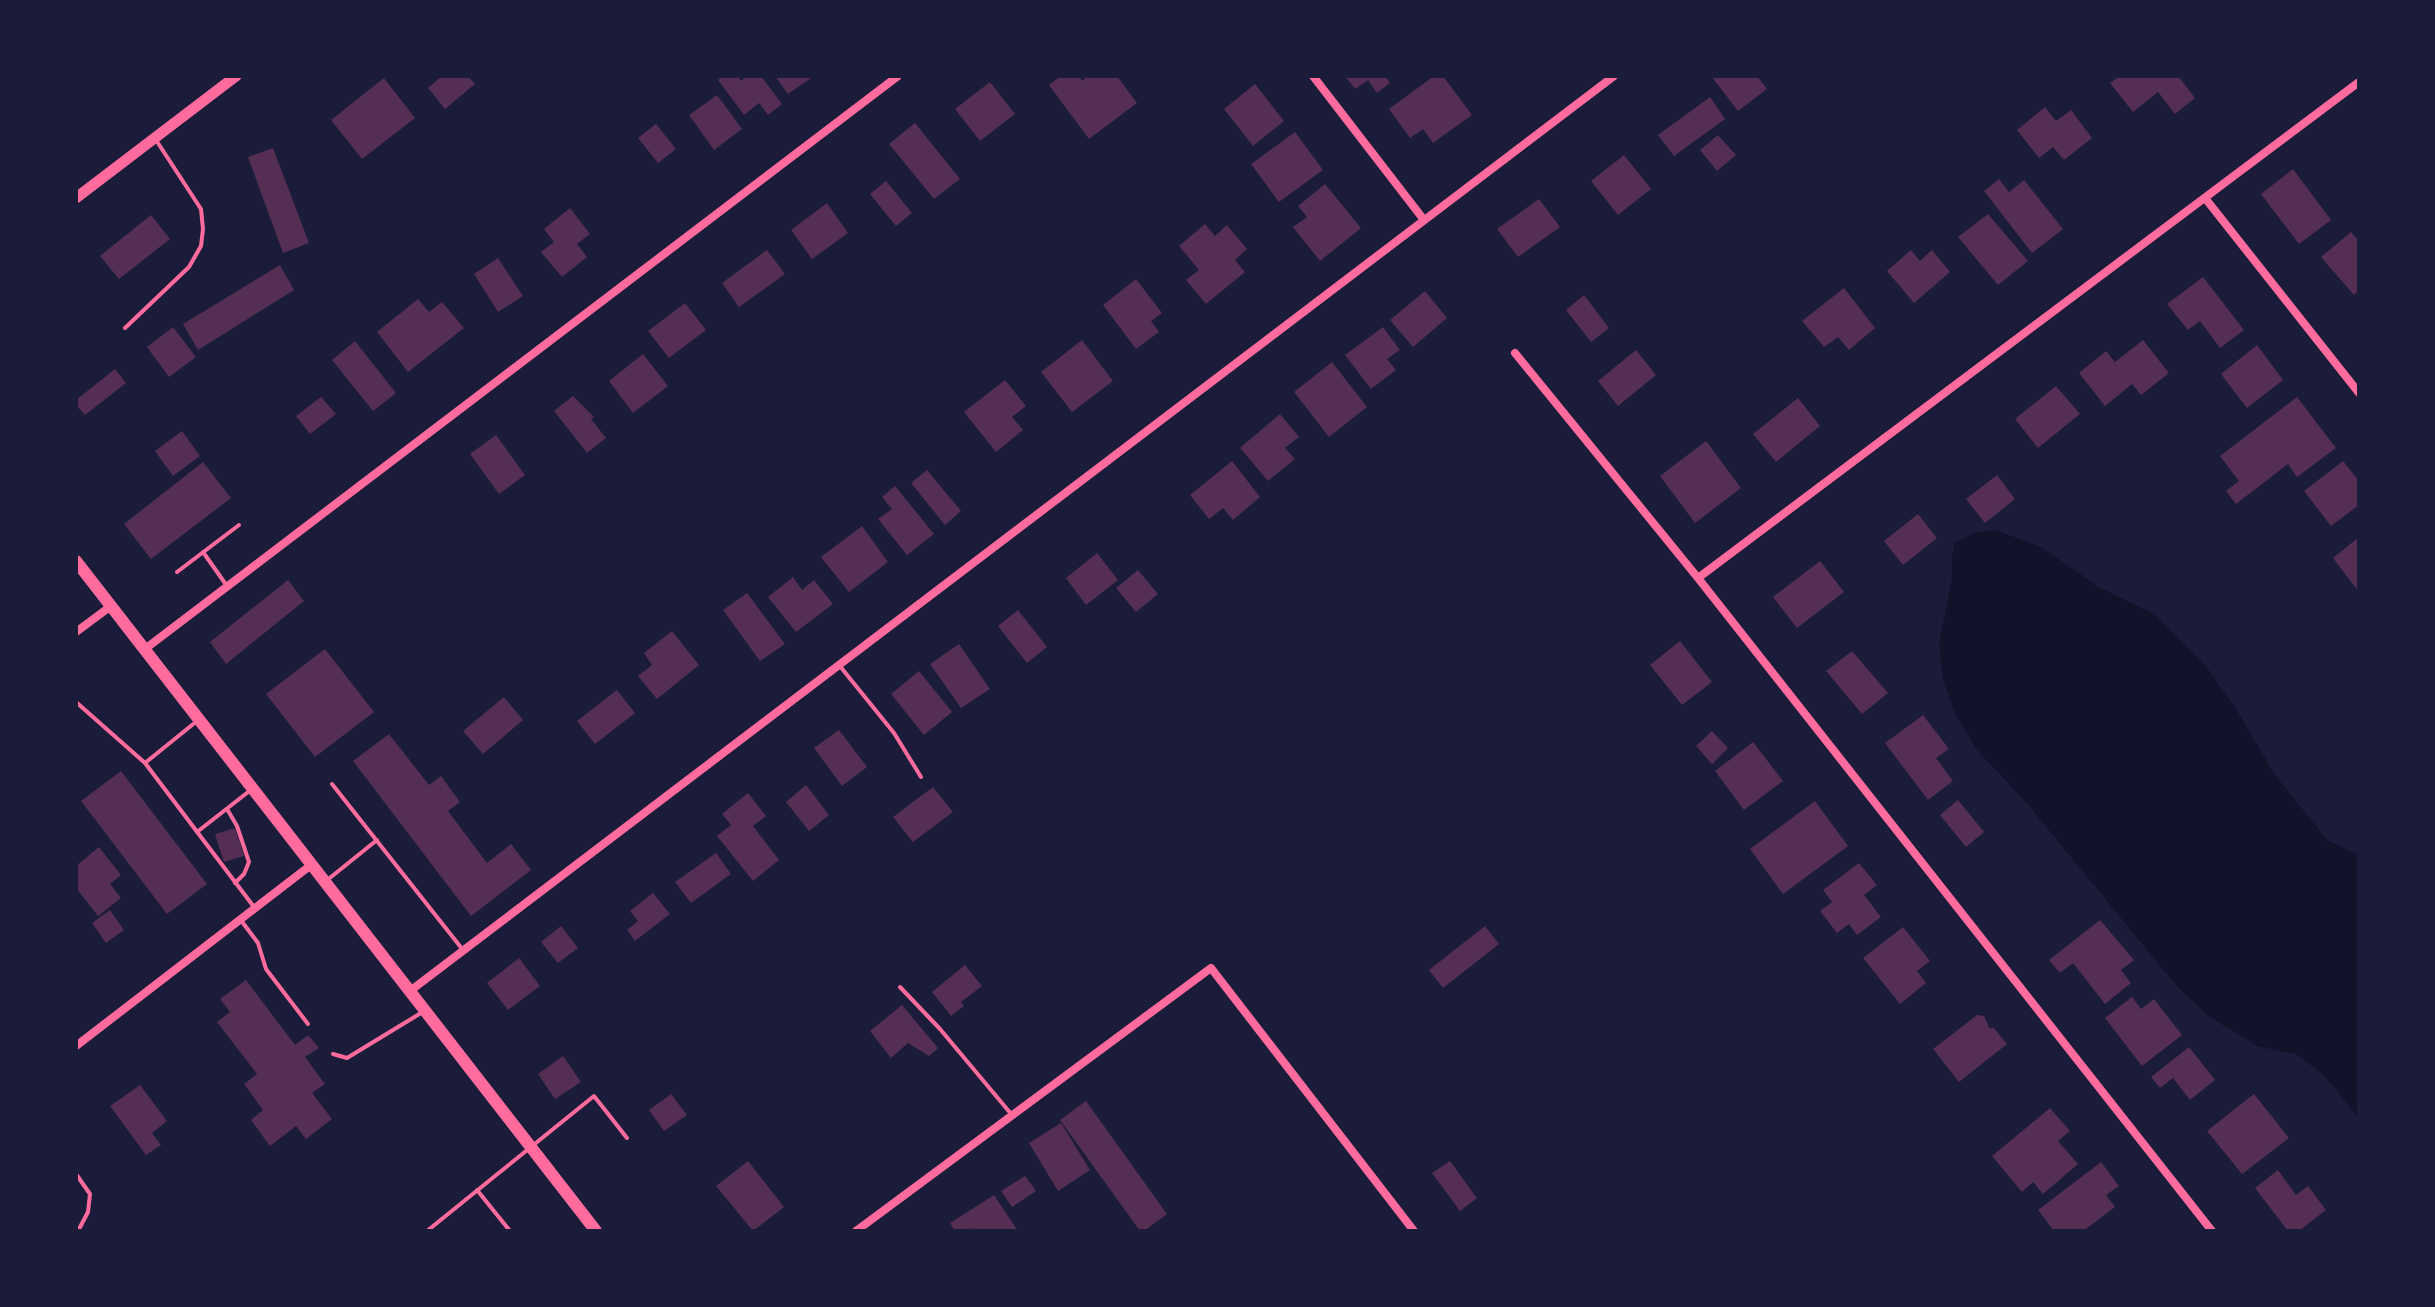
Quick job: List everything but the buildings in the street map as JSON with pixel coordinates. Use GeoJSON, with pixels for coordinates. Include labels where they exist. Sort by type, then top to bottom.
{"type":"FeatureCollection","features":[{"type":"Feature","properties":{"kind":"main road"},"geometry":{"type":"LineString","coordinates":[[76,561],[596,1231]]}},
{"type":"Feature","properties":{"kind":"street"},"geometry":{"type":"LineString","coordinates":[[76,198],[236,76]]}},
{"type":"Feature","properties":{"kind":"street"},"geometry":{"type":"LineString","coordinates":[[145,649],[898,76]]}},
{"type":"Feature","properties":{"kind":"street"},"geometry":{"type":"LineString","coordinates":[[1313,76],[1424,220]]}},
{"type":"Feature","properties":{"kind":"street"},"geometry":{"type":"LineString","coordinates":[[410,991],[1614,76]]}},
{"type":"Feature","properties":{"kind":"street"},"geometry":{"type":"LineString","coordinates":[[1698,578],[2359,82]]}},
{"type":"Feature","properties":{"kind":"street"},"geometry":{"type":"LineString","coordinates":[[2205,198],[2359,393]]}},
{"type":"Feature","properties":{"kind":"street"},"geometry":{"type":"LineString","coordinates":[[1515,353],[1698,578],[2212,1231]]}},
{"type":"Feature","properties":{"kind":"street"},"geometry":{"type":"LineString","coordinates":[[76,632],[111,606]]}},
{"type":"Feature","properties":{"kind":"street"},"geometry":{"type":"LineString","coordinates":[[76,1046],[311,865]]}},
{"type":"Feature","properties":{"kind":"street"},"geometry":{"type":"LineString","coordinates":[[856,1231],[1211,968],[1414,1231]]}},
{"type":"Feature","properties":{"kind":"lane"},"geometry":{"type":"LineString","coordinates":[[125,328],[189,267],[201,246],[201,209],[155,138]]}},
{"type":"Feature","properties":{"kind":"lane"},"geometry":{"type":"LineString","coordinates":[[177,572],[239,525]]}},
{"type":"Feature","properties":{"kind":"lane"},"geometry":{"type":"LineString","coordinates":[[203,552],[227,586]]}},
{"type":"Feature","properties":{"kind":"lane"},"geometry":{"type":"LineString","coordinates":[[839,665],[894,733],[921,777]]}},
{"type":"Feature","properties":{"kind":"lane"},"geometry":{"type":"LineString","coordinates":[[76,702],[145,763],[254,908]]}},
{"type":"Feature","properties":{"kind":"lane"},"geometry":{"type":"LineString","coordinates":[[145,763],[199,719]]}},
{"type":"Feature","properties":{"kind":"lane"},"geometry":{"type":"LineString","coordinates":[[332,784],[463,950]]}},
{"type":"Feature","properties":{"kind":"lane"},"geometry":{"type":"LineString","coordinates":[[197,832],[253,789]]}},
{"type":"Feature","properties":{"kind":"lane"},"geometry":{"type":"LineString","coordinates":[[227,809],[237,826],[249,862],[244,874],[235,883]]}},
{"type":"Feature","properties":{"kind":"lane"},"geometry":{"type":"LineString","coordinates":[[325,882],[377,840]]}},
{"type":"Feature","properties":{"kind":"lane"},"geometry":{"type":"LineString","coordinates":[[240,919],[258,943],[266,969],[308,1024]]}},
{"type":"Feature","properties":{"kind":"lane"},"geometry":{"type":"LineString","coordinates":[[900,987],[940,1029],[1012,1115]]}},
{"type":"Feature","properties":{"kind":"lane"},"geometry":{"type":"LineString","coordinates":[[333,1054],[347,1058],[425,1011]]}},
{"type":"Feature","properties":{"kind":"lane"},"geometry":{"type":"LineString","coordinates":[[427,1231],[594,1096],[627,1138]]}},
{"type":"Feature","properties":{"kind":"lane"},"geometry":{"type":"LineString","coordinates":[[76,1174],[90,1194],[88,1212],[78,1231]]}},
{"type":"Feature","properties":{"kind":"lane"},"geometry":{"type":"LineString","coordinates":[[477,1190],[510,1231]]}},
{"type":"Feature","properties":{"kind":"shaded area"},"geometry":{"type":"Polygon","coordinates":[[[1995,530],[2041,547],[2099,587],[2152,613],[2205,665],[2236,709],[2275,775],[2328,841],[2359,855],[2359,1118],[2324,1075],[2296,1054],[2257,1046],[2208,1016],[2175,984],[2025,801],[1977,750],[1955,713],[1943,680],[1939,644],[1952,579],[1955,543],[1973,533],[1995,530]]]}}]}
